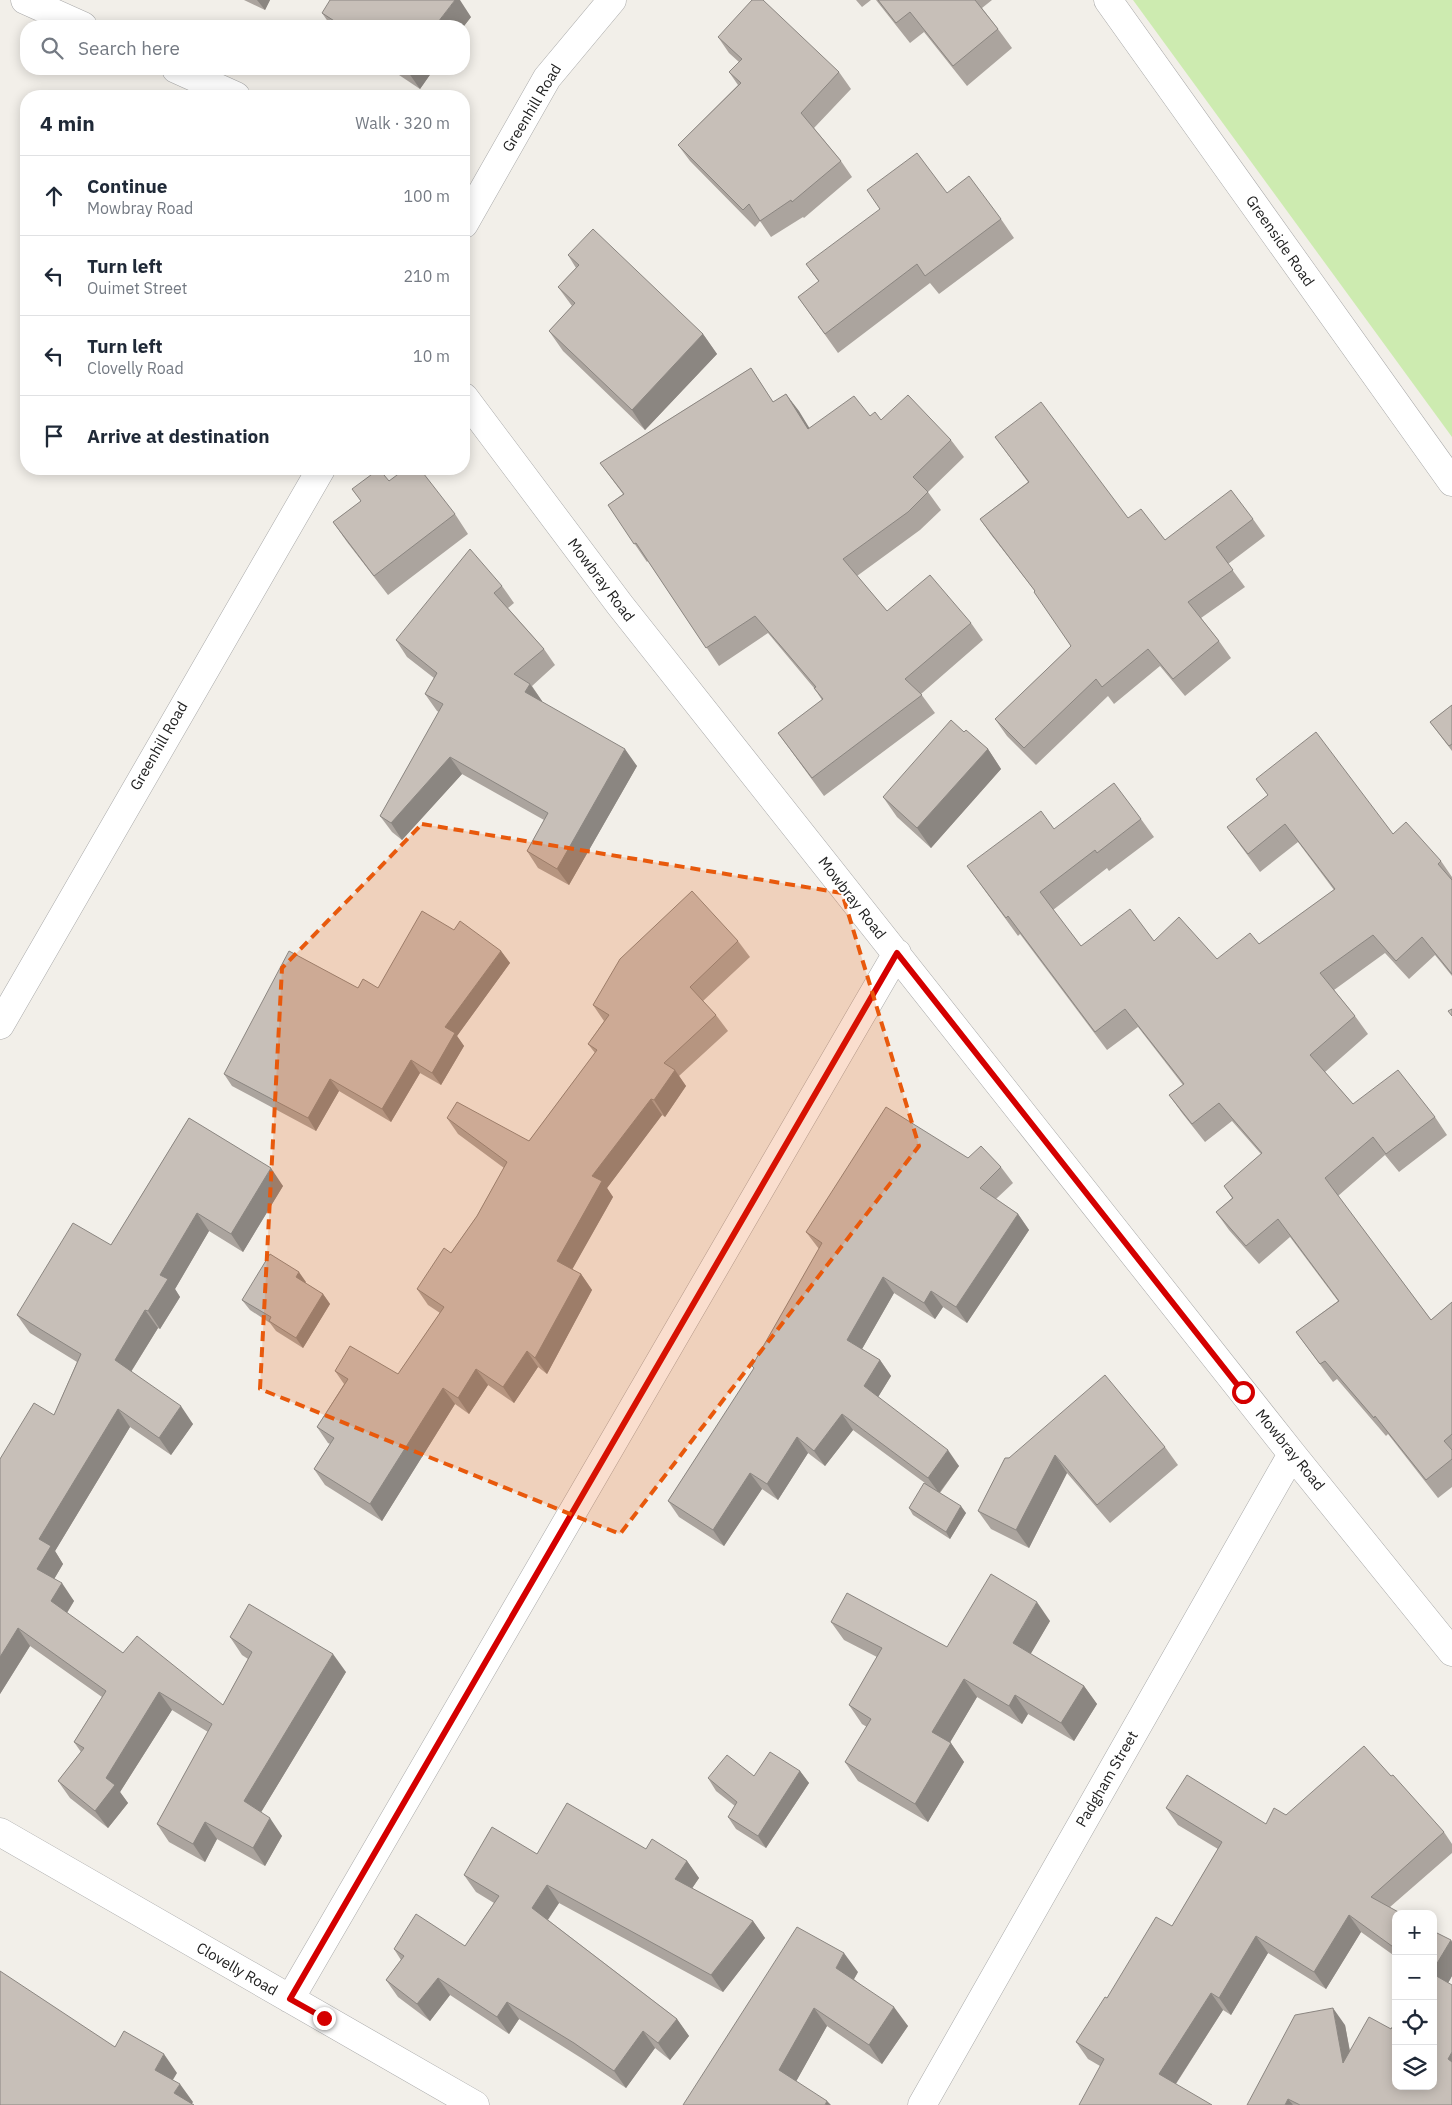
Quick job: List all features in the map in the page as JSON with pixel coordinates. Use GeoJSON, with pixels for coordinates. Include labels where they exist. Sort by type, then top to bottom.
{"type":"FeatureCollection","features":[{"type":"Feature","properties":{"kind":"street"},"geometry":{"type":"LineString","coordinates":[[25,0],[70,20]]}},
{"type":"Feature","properties":{"kind":"street","name":"Greenhill Road"},"geometry":{"type":"LineString","coordinates":[[470,205],[547,78],[612,0]]}},
{"type":"Feature","properties":{"kind":"street","name":"Greenside Road"},"geometry":{"type":"LineString","coordinates":[[1108,0],[1452,482]]}},
{"type":"Feature","properties":{"kind":"street"},"geometry":{"type":"LineString","coordinates":[[189,75],[223,90]]}},
{"type":"Feature","properties":{"kind":"street","name":"Mowbray Road"},"geometry":{"type":"LineString","coordinates":[[470,405],[620,605],[1292,1454],[1452,1652]]}},
{"type":"Feature","properties":{"kind":"street","name":"Greenhill Road"},"geometry":{"type":"LineString","coordinates":[[0,1025],[317,475]]}},
{"type":"Feature","properties":{"kind":"street"},"geometry":{"type":"LineString","coordinates":[[290,1999],[897,953]]}},
{"type":"Feature","properties":{"kind":"street","name":"Padgham Street"},"geometry":{"type":"LineString","coordinates":[[922,2105],[1292,1454]]}},
{"type":"Feature","properties":{"kind":"street","name":"Clovelly Road"},"geometry":{"type":"LineString","coordinates":[[0,1832],[475,2105]]}},
{"type":"Feature","properties":{"kind":"highlighted area"},"geometry":{"type":"Polygon","coordinates":[[[422,824],[842,893],[919,1146],[620,1534],[260,1389],[282,968],[422,824]]]}},
{"type":"Feature","properties":{"kind":"green space"},"geometry":{"type":"Polygon","coordinates":[[[1133,0],[1452,0],[1452,437],[1133,0]]]}},
{"type":"Feature","properties":{"kind":"building"},"geometry":{"type":"Polygon","coordinates":[[[330,0],[455,0],[440,20],[333,20],[322,13],[330,0]]]}},
{"type":"Feature","properties":{"kind":"building"},"geometry":{"type":"Polygon","coordinates":[[[752,0],[763,0],[839,72],[801,113],[841,161],[792,202],[791,200],[760,221],[749,204],[743,210],[678,145],[741,83],[729,72],[742,59],[718,37],[752,0]]]}},
{"type":"Feature","properties":{"kind":"building"},"geometry":{"type":"Polygon","coordinates":[[[878,0],[975,0],[998,29],[953,66],[910,12],[896,23],[878,0]]]}},
{"type":"Feature","properties":{"kind":"building"},"geometry":{"type":"Polygon","coordinates":[[[917,153],[947,193],[969,176],[1001,219],[925,276],[917,264],[825,334],[798,297],[819,281],[806,264],[880,209],[867,190],[917,153]]]}},
{"type":"Feature","properties":{"kind":"building"},"geometry":{"type":"Polygon","coordinates":[[[593,229],[703,334],[632,410],[549,331],[575,303],[558,287],[579,265],[568,255],[593,229]]]}},
{"type":"Feature","properties":{"kind":"building"},"geometry":{"type":"Polygon","coordinates":[[[751,368],[773,402],[786,394],[808,429],[854,396],[870,416],[875,412],[881,420],[908,395],[951,440],[913,477],[928,492],[908,512],[843,559],[887,611],[930,575],[971,623],[905,679],[922,695],[812,778],[778,733],[823,699],[814,688],[816,687],[755,616],[706,648],[636,543],[634,544],[608,505],[624,494],[600,463],[751,368]]]}},
{"type":"Feature","properties":{"kind":"building"},"geometry":{"type":"Polygon","coordinates":[[[1041,402],[1128,518],[1141,509],[1165,540],[1231,490],[1253,519],[1216,547],[1233,570],[1188,602],[1219,641],[1173,679],[1148,649],[1102,687],[1096,679],[1024,748],[995,719],[1071,646],[1035,591],[980,519],[1029,482],[995,437],[1041,402]]]}},
{"type":"Feature","properties":{"kind":"building"},"geometry":{"type":"Polygon","coordinates":[[[371,475],[384,475],[389,481],[397,475],[425,475],[455,514],[374,576],[333,522],[361,501],[352,489],[371,475]]]}},
{"type":"Feature","properties":{"kind":"building"},"geometry":{"type":"Polygon","coordinates":[[[470,549],[502,586],[494,593],[544,649],[514,674],[530,684],[525,692],[625,749],[557,869],[527,851],[548,813],[450,757],[391,823],[380,816],[443,704],[425,694],[437,673],[396,640],[470,549]]]}},
{"type":"Feature","properties":{"kind":"building"},"geometry":{"type":"Polygon","coordinates":[[[1452,705],[1452,744],[1449,746],[1430,722],[1452,705]]]}},
{"type":"Feature","properties":{"kind":"building"},"geometry":{"type":"Polygon","coordinates":[[[951,720],[988,749],[917,828],[883,797],[951,720]]]}},
{"type":"Feature","properties":{"kind":"building"},"geometry":{"type":"Polygon","coordinates":[[[1316,732],[1393,834],[1406,822],[1441,861],[1438,864],[1452,880],[1452,974],[1422,937],[1396,961],[1373,935],[1320,973],[1355,1016],[1310,1055],[1353,1104],[1398,1070],[1435,1117],[1386,1154],[1373,1137],[1325,1178],[1431,1320],[1452,1302],[1452,1434],[1444,1441],[1452,1450],[1452,1459],[1426,1480],[1375,1416],[1374,1418],[1325,1361],[1320,1364],[1296,1332],[1339,1301],[1278,1219],[1246,1246],[1216,1212],[1233,1198],[1224,1186],[1262,1153],[1219,1103],[1192,1124],[1169,1095],[1184,1084],[1125,1009],[1095,1032],[1008,916],[1006,918],[967,866],[1041,811],[1054,829],[1114,783],[1141,819],[1097,853],[1095,850],[1040,892],[1081,946],[1130,909],[1154,941],[1179,917],[1217,959],[1250,933],[1259,944],[1335,889],[1285,824],[1248,854],[1227,827],[1268,795],[1256,779],[1316,732]]]}},
{"type":"Feature","properties":{"kind":"building"},"geometry":{"type":"Polygon","coordinates":[[[692,891],[738,941],[690,987],[716,1015],[664,1063],[675,1070],[654,1100],[651,1099],[592,1176],[602,1181],[557,1261],[581,1274],[535,1358],[527,1351],[503,1387],[476,1369],[458,1398],[443,1388],[370,1504],[314,1469],[334,1438],[317,1427],[348,1379],[335,1371],[350,1346],[398,1374],[444,1307],[417,1289],[444,1248],[451,1253],[477,1216],[507,1162],[447,1118],[457,1102],[529,1141],[597,1050],[588,1044],[609,1015],[593,1005],[620,959],[692,891]]]}},
{"type":"Feature","properties":{"kind":"building"},"geometry":{"type":"Polygon","coordinates":[[[422,911],[454,930],[460,921],[501,951],[445,1027],[455,1033],[432,1073],[411,1060],[382,1109],[330,1079],[308,1118],[224,1074],[289,951],[358,988],[363,979],[378,988],[422,911]]]}},
{"type":"Feature","properties":{"kind":"building"},"geometry":{"type":"Polygon","coordinates":[[[886,1107],[968,1158],[981,1146],[1001,1167],[980,1188],[1018,1214],[956,1307],[931,1291],[924,1303],[883,1277],[847,1340],[880,1360],[864,1386],[948,1450],[928,1478],[842,1414],[814,1451],[797,1437],[767,1484],[750,1473],[713,1530],[668,1501],[754,1368],[752,1366],[822,1243],[806,1232],[886,1107]]]}},
{"type":"Feature","properties":{"kind":"building"},"geometry":{"type":"Polygon","coordinates":[[[189,1118],[271,1168],[231,1234],[197,1213],[160,1275],[168,1279],[148,1311],[145,1310],[115,1360],[181,1406],[159,1438],[118,1409],[39,1539],[51,1546],[37,1569],[62,1583],[51,1601],[123,1653],[137,1636],[223,1705],[252,1652],[230,1637],[249,1604],[333,1654],[244,1801],[270,1818],[253,1848],[205,1822],[193,1844],[157,1824],[212,1724],[159,1692],[106,1778],[115,1785],[95,1811],[58,1781],[84,1748],[74,1742],[106,1691],[18,1628],[0,1657],[0,1459],[34,1403],[54,1415],[81,1354],[17,1315],[73,1223],[111,1245],[189,1118]]]}},
{"type":"Feature","properties":{"kind":"building"},"geometry":{"type":"Polygon","coordinates":[[[270,1254],[299,1272],[296,1277],[323,1294],[296,1338],[269,1321],[271,1317],[242,1300],[270,1254]]]}},
{"type":"Feature","properties":{"kind":"building"},"geometry":{"type":"Polygon","coordinates":[[[1105,1375],[1165,1447],[1097,1505],[1055,1455],[1016,1530],[978,1511],[1005,1458],[1009,1458],[1105,1375]]]}},
{"type":"Feature","properties":{"kind":"building"},"geometry":{"type":"Polygon","coordinates":[[[924,1483],[961,1506],[946,1532],[909,1508],[924,1483]]]}},
{"type":"Feature","properties":{"kind":"building"},"geometry":{"type":"Polygon","coordinates":[[[991,1574],[1037,1602],[1013,1643],[1084,1686],[1061,1723],[1015,1695],[1009,1706],[964,1679],[932,1732],[951,1743],[915,1804],[845,1762],[871,1719],[849,1705],[882,1648],[831,1622],[847,1593],[947,1647],[991,1574]]]}},
{"type":"Feature","properties":{"kind":"building"},"geometry":{"type":"Polygon","coordinates":[[[1364,1746],[1444,1832],[1371,1897],[1395,1910],[1392,1910],[1392,1946],[1349,1915],[1314,1972],[1256,1936],[1219,1998],[1211,1993],[1159,2074],[1212,2105],[1079,2105],[1104,2059],[1076,2042],[1105,1997],[1107,1998],[1156,1917],[1172,1926],[1222,1842],[1166,1808],[1187,1775],[1266,1824],[1274,1808],[1286,1815],[1364,1746]]]}},
{"type":"Feature","properties":{"kind":"building"},"geometry":{"type":"Polygon","coordinates":[[[770,1752],[800,1771],[758,1836],[728,1817],[737,1802],[708,1778],[727,1755],[754,1776],[770,1752]]]}},
{"type":"Feature","properties":{"kind":"building"},"geometry":{"type":"Polygon","coordinates":[[[567,1803],[646,1849],[652,1839],[687,1861],[675,1879],[753,1921],[711,1975],[547,1885],[532,1908],[677,2019],[658,2043],[643,2031],[614,2071],[574,2043],[507,2002],[497,2017],[438,1978],[417,2004],[386,1980],[404,1956],[394,1949],[416,1914],[465,1946],[499,1896],[464,1875],[492,1827],[537,1854],[567,1803]]]}},
{"type":"Feature","properties":{"kind":"building"},"geometry":{"type":"Polygon","coordinates":[[[797,1927],[844,1953],[836,1968],[894,2007],[869,2045],[814,2008],[779,2070],[827,2101],[825,2105],[683,2105],[797,1927]]]}},
{"type":"Feature","properties":{"kind":"building"},"geometry":{"type":"Polygon","coordinates":[[[1437,1933],[1451,1940],[1437,1963],[1437,1933]]]}},
{"type":"Feature","properties":{"kind":"building"},"geometry":{"type":"Polygon","coordinates":[[[0,1971],[115,2047],[124,2031],[164,2054],[155,2070],[180,2084],[174,2093],[194,2105],[0,2105],[0,1971]]]}},
{"type":"Feature","properties":{"kind":"building"},"geometry":{"type":"Polygon","coordinates":[[[1437,1976],[1452,1985],[1452,2052],[1448,2059],[1452,2062],[1452,2105],[1300,2105],[1288,2099],[1285,2105],[1247,2105],[1295,2015],[1333,2008],[1343,2063],[1369,2017],[1391,2029],[1392,2027],[1392,2090],[1437,2090],[1437,1976]]]}},
{"type":"Feature","properties":{"kind":"route"},"geometry":{"type":"LineString","coordinates":[[324,2018],[290,1999],[897,953],[1243,1392]]}}]}
